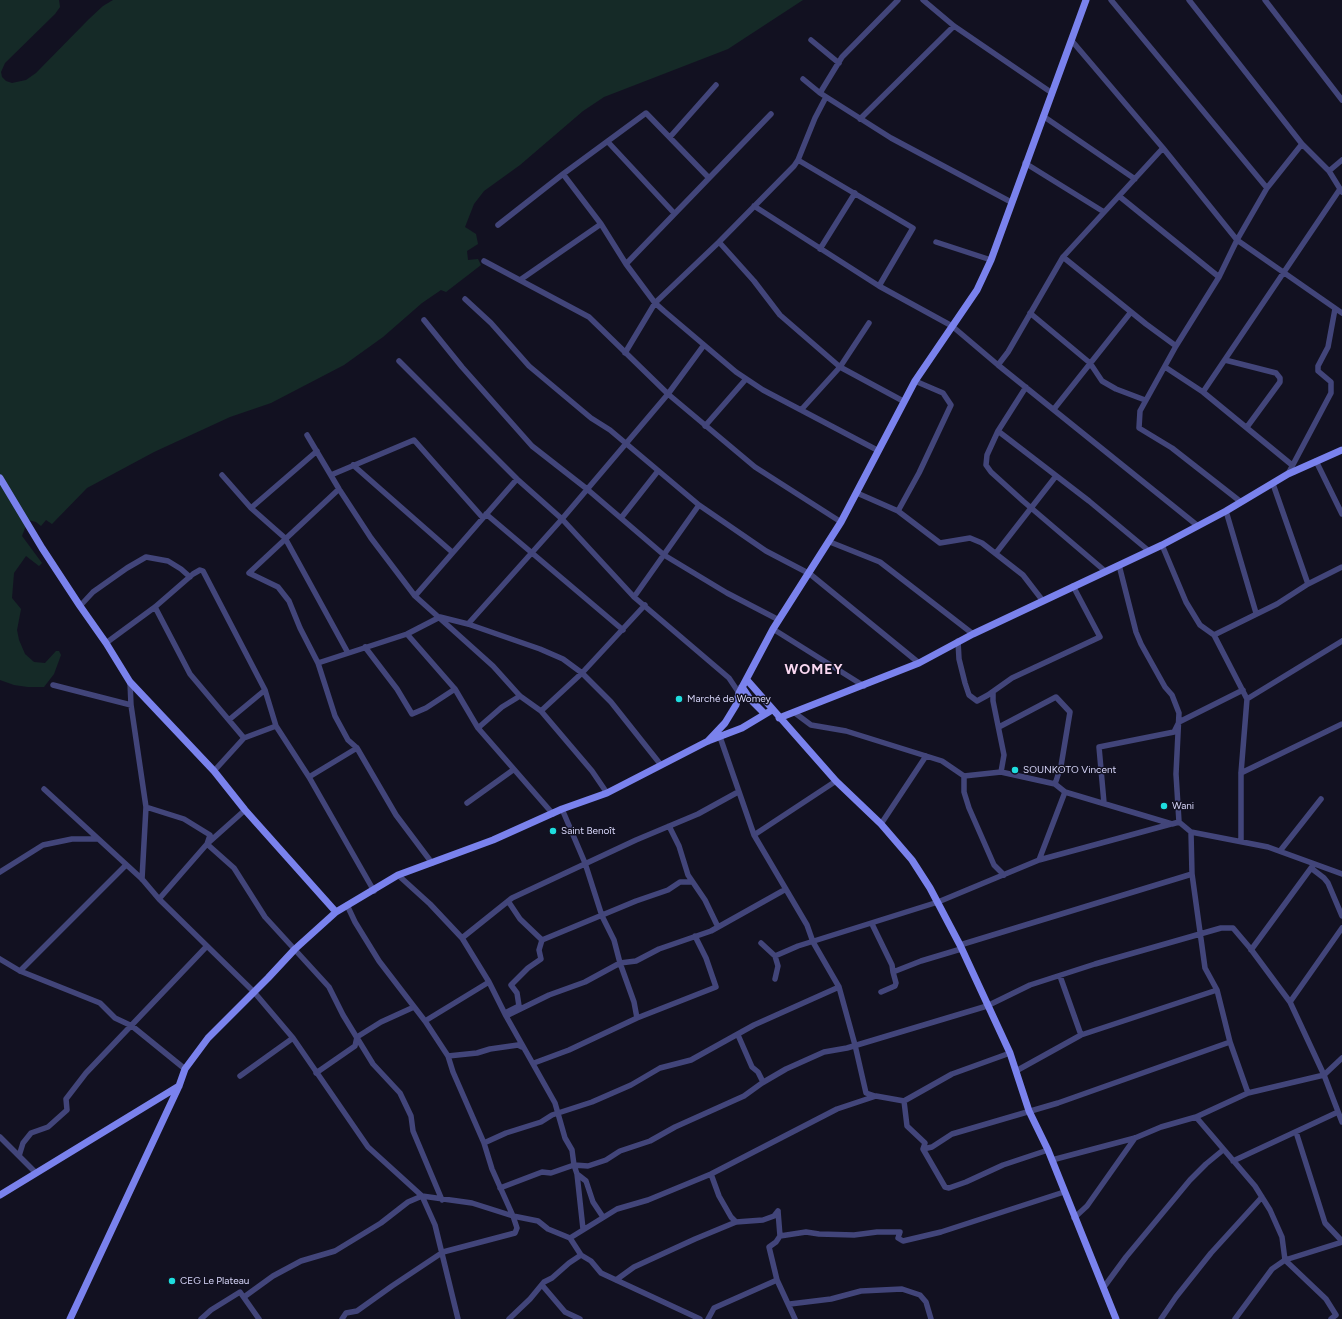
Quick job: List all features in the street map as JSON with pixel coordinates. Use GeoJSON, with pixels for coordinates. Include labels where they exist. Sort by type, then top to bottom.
{"type":"FeatureCollection","features":[{"type":"Feature","properties":{"kind":"main road"},"geometry":{"type":"LineString","coordinates":[[708,741],[725,723],[736,705],[740,690],[747,680],[773,629],[830,542],[857,493],[877,450],[903,401],[977,290],[990,260],[1086,0]]}},
{"type":"Feature","properties":{"kind":"main road"},"geometry":{"type":"LineString","coordinates":[[779,718],[864,686],[918,663],[958,641],[1162,545],[1226,511],[1288,474],[1342,450]]}},
{"type":"Feature","properties":{"kind":"main road"},"geometry":{"type":"LineString","coordinates":[[0,478],[42,548],[106,643],[130,682],[214,771],[245,810],[336,912]]}},
{"type":"Feature","properties":{"kind":"main road"},"geometry":{"type":"LineString","coordinates":[[747,680],[836,781],[881,824],[912,860],[938,902],[1010,1053],[1029,1111],[1048,1150],[1074,1218],[1097,1275],[1104,1287],[1116,1319]]}},
{"type":"Feature","properties":{"kind":"main road"},"geometry":{"type":"LineString","coordinates":[[740,690],[765,714]]}},
{"type":"Feature","properties":{"kind":"main road"},"geometry":{"type":"LineString","coordinates":[[70,1319],[179,1086],[185,1069],[208,1038],[295,949],[336,912],[414,868],[432,863],[493,840],[562,810],[607,793],[772,710]]}},
{"type":"Feature","properties":{"kind":"main road"},"geometry":{"type":"LineString","coordinates":[[0,1195],[179,1086]]}},
{"type":"Feature","properties":{"kind":"street"},"geometry":{"type":"LineString","coordinates":[[820,93],[846,53],[898,0]]}},
{"type":"Feature","properties":{"kind":"street"},"geometry":{"type":"LineString","coordinates":[[923,0],[954,26],[1052,93]]}},
{"type":"Feature","properties":{"kind":"street"},"geometry":{"type":"LineString","coordinates":[[1111,0],[1267,188]]}},
{"type":"Feature","properties":{"kind":"street"},"geometry":{"type":"LineString","coordinates":[[1189,0],[1302,144],[1329,171],[1341,190],[1203,392]]}},
{"type":"Feature","properties":{"kind":"street"},"geometry":{"type":"LineString","coordinates":[[1265,0],[1342,100]]}},
{"type":"Feature","properties":{"kind":"street"},"geometry":{"type":"LineString","coordinates":[[860,119],[954,26]]}},
{"type":"Feature","properties":{"kind":"street"},"geometry":{"type":"LineString","coordinates":[[811,40],[839,63]]}},
{"type":"Feature","properties":{"kind":"street"},"geometry":{"type":"LineString","coordinates":[[1072,41],[1163,148],[1237,240],[1342,313]]}},
{"type":"Feature","properties":{"kind":"street"},"geometry":{"type":"LineString","coordinates":[[803,79],[820,93],[891,138],[1011,202]]}},
{"type":"Feature","properties":{"kind":"street"},"geometry":{"type":"LineString","coordinates":[[670,137],[716,85]]}},
{"type":"Feature","properties":{"kind":"street"},"geometry":{"type":"LineString","coordinates":[[625,352],[655,303],[719,242],[798,160],[815,118],[826,97]]}},
{"type":"Feature","properties":{"kind":"street"},"geometry":{"type":"LineString","coordinates":[[498,225],[563,174],[646,113],[709,178]]}},
{"type":"Feature","properties":{"kind":"street"},"geometry":{"type":"LineString","coordinates":[[626,264],[771,114]]}},
{"type":"Feature","properties":{"kind":"street"},"geometry":{"type":"LineString","coordinates":[[1043,116],[1135,179]]}},
{"type":"Feature","properties":{"kind":"street"},"geometry":{"type":"LineString","coordinates":[[608,142],[674,213]]}},
{"type":"Feature","properties":{"kind":"street"},"geometry":{"type":"LineString","coordinates":[[1241,502],[1172,448],[1139,428],[1140,411],[1176,346],[1219,277],[1237,240],[1267,188],[1302,144]]}},
{"type":"Feature","properties":{"kind":"street"},"geometry":{"type":"LineString","coordinates":[[998,365],[1008,352],[1063,257],[1163,148]]}},
{"type":"Feature","properties":{"kind":"street"},"geometry":{"type":"LineString","coordinates":[[798,160],[913,228],[879,286]]}},
{"type":"Feature","properties":{"kind":"street"},"geometry":{"type":"LineString","coordinates":[[1329,171],[1342,160]]}},
{"type":"Feature","properties":{"kind":"street"},"geometry":{"type":"LineString","coordinates":[[1025,163],[1104,212]]}},
{"type":"Feature","properties":{"kind":"street"},"geometry":{"type":"LineString","coordinates":[[563,174],[601,224],[626,264],[655,303],[704,345],[746,378],[801,410],[877,450]]}},
{"type":"Feature","properties":{"kind":"street"},"geometry":{"type":"LineString","coordinates":[[820,249],[855,193]]}},
{"type":"Feature","properties":{"kind":"street"},"geometry":{"type":"LineString","coordinates":[[1119,196],[1219,277]]}},
{"type":"Feature","properties":{"kind":"street"},"geometry":{"type":"LineString","coordinates":[[754,206],[879,286],[952,326],[1026,388],[1198,526]]}},
{"type":"Feature","properties":{"kind":"street"},"geometry":{"type":"LineString","coordinates":[[520,280],[601,224]]}},
{"type":"Feature","properties":{"kind":"street"},"geometry":{"type":"LineString","coordinates":[[719,242],[754,281],[773,309],[840,367],[903,401]]}},
{"type":"Feature","properties":{"kind":"street"},"geometry":{"type":"LineString","coordinates":[[936,242],[990,260]]}},
{"type":"Feature","properties":{"kind":"street"},"geometry":{"type":"LineString","coordinates":[[1063,257],[1176,346]]}},
{"type":"Feature","properties":{"kind":"street"},"geometry":{"type":"LineString","coordinates":[[484,261],[590,317],[668,394],[755,467],[841,522]]}},
{"type":"Feature","properties":{"kind":"street"},"geometry":{"type":"LineString","coordinates":[[465,299],[491,323],[529,366],[591,418],[602,424],[699,505],[766,551],[810,574],[918,663]]}},
{"type":"Feature","properties":{"kind":"street"},"geometry":{"type":"LineString","coordinates":[[1288,474],[1331,393],[1331,382],[1318,371],[1318,366],[1328,346],[1335,309]]}},
{"type":"Feature","properties":{"kind":"street"},"geometry":{"type":"LineString","coordinates":[[1054,409],[1131,312]]}},
{"type":"Feature","properties":{"kind":"street"},"geometry":{"type":"LineString","coordinates":[[1030,313],[1090,363],[1102,381],[1116,389],[1145,400]]}},
{"type":"Feature","properties":{"kind":"street"},"geometry":{"type":"LineString","coordinates":[[424,320],[462,367],[532,446],[587,489],[664,555],[727,592],[779,620]]}},
{"type":"Feature","properties":{"kind":"street"},"geometry":{"type":"LineString","coordinates":[[801,410],[840,367],[869,323]]}},
{"type":"Feature","properties":{"kind":"street"},"geometry":{"type":"LineString","coordinates":[[468,624],[562,519],[668,394],[704,345]]}},
{"type":"Feature","properties":{"kind":"street"},"geometry":{"type":"LineString","coordinates":[[1226,360],[1276,373],[1280,378],[1280,382],[1247,427]]}},
{"type":"Feature","properties":{"kind":"street"},"geometry":{"type":"LineString","coordinates":[[399,361],[516,479],[562,519],[634,597],[729,678],[740,690]]}},
{"type":"Feature","properties":{"kind":"street"},"geometry":{"type":"LineString","coordinates":[[1165,367],[1203,392],[1292,465]]}},
{"type":"Feature","properties":{"kind":"street"},"geometry":{"type":"LineString","coordinates":[[705,426],[746,378]]}},
{"type":"Feature","properties":{"kind":"street"},"geometry":{"type":"LineString","coordinates":[[898,511],[919,473],[951,405],[943,393],[916,381]]}},
{"type":"Feature","properties":{"kind":"street"},"geometry":{"type":"LineString","coordinates":[[1026,388],[998,431],[987,455],[986,465],[991,472],[1031,508],[1105,571]]}},
{"type":"Feature","properties":{"kind":"street"},"geometry":{"type":"LineString","coordinates":[[998,431],[1149,551]]}},
{"type":"Feature","properties":{"kind":"street"},"geometry":{"type":"LineString","coordinates":[[307,435],[339,489],[371,538],[415,596],[493,666],[520,696],[541,711],[592,771],[607,793]]}},
{"type":"Feature","properties":{"kind":"street"},"geometry":{"type":"LineString","coordinates":[[331,475],[414,440],[484,516],[623,630]]}},
{"type":"Feature","properties":{"kind":"street"},"geometry":{"type":"LineString","coordinates":[[251,508],[317,451]]}},
{"type":"Feature","properties":{"kind":"street"},"geometry":{"type":"LineString","coordinates":[[1316,461],[1342,514]]}},
{"type":"Feature","properties":{"kind":"street"},"geometry":{"type":"LineString","coordinates":[[353,465],[452,552]]}},
{"type":"Feature","properties":{"kind":"street"},"geometry":{"type":"LineString","coordinates":[[621,518],[658,471]]}},
{"type":"Feature","properties":{"kind":"street"},"geometry":{"type":"LineString","coordinates":[[222,475],[251,508],[286,538],[348,653]]}},
{"type":"Feature","properties":{"kind":"street"},"geometry":{"type":"LineString","coordinates":[[996,553],[1056,476]]}},
{"type":"Feature","properties":{"kind":"street"},"geometry":{"type":"LineString","coordinates":[[415,596],[516,479]]}},
{"type":"Feature","properties":{"kind":"street"},"geometry":{"type":"LineString","coordinates":[[1273,484],[1308,584]]}},
{"type":"Feature","properties":{"kind":"street"},"geometry":{"type":"LineString","coordinates":[[339,489],[249,573],[274,585],[283,592],[318,663],[335,716],[348,740],[357,748],[396,815],[432,863]]}},
{"type":"Feature","properties":{"kind":"street"},"geometry":{"type":"LineString","coordinates":[[857,493],[898,511],[940,543],[970,538],[982,543],[1023,575],[1044,601]]}},
{"type":"Feature","properties":{"kind":"street"},"geometry":{"type":"LineString","coordinates":[[634,597],[699,505]]}},
{"type":"Feature","properties":{"kind":"street"},"geometry":{"type":"LineString","coordinates":[[1226,511],[1256,614]]}},
{"type":"Feature","properties":{"kind":"street"},"geometry":{"type":"LineString","coordinates":[[830,542],[880,562],[973,634]]}},
{"type":"Feature","properties":{"kind":"street"},"geometry":{"type":"LineString","coordinates":[[1162,545],[1186,602],[1200,625],[1214,635],[1247,699],[1241,773],[1241,840]]}},
{"type":"Feature","properties":{"kind":"street"},"geometry":{"type":"LineString","coordinates":[[80,606],[93,592],[127,568],[146,557],[168,561],[181,568],[190,577]]}},
{"type":"Feature","properties":{"kind":"street"},"geometry":{"type":"LineString","coordinates":[[1119,565],[1136,632],[1165,687],[1172,695],[1179,713],[1176,774],[1178,822]]}},
{"type":"Feature","properties":{"kind":"street"},"geometry":{"type":"LineString","coordinates":[[1214,635],[1277,604],[1308,584],[1342,567]]}},
{"type":"Feature","properties":{"kind":"street"},"geometry":{"type":"LineString","coordinates":[[106,643],[155,607],[190,577],[200,570],[203,571],[265,690],[276,726],[309,777],[374,891]]}},
{"type":"Feature","properties":{"kind":"street"},"geometry":{"type":"LineString","coordinates":[[958,641],[959,659],[969,695],[976,701],[993,692],[1012,678],[1100,637],[1073,586]]}},
{"type":"Feature","properties":{"kind":"street"},"geometry":{"type":"LineString","coordinates":[[541,711],[582,673],[645,605]]}},
{"type":"Feature","properties":{"kind":"street"},"geometry":{"type":"LineString","coordinates":[[155,607],[190,674],[230,719],[244,738]]}},
{"type":"Feature","properties":{"kind":"street"},"geometry":{"type":"LineString","coordinates":[[318,663],[407,634],[440,617],[468,624],[540,649],[563,659],[582,673],[611,702],[661,765]]}},
{"type":"Feature","properties":{"kind":"street"},"geometry":{"type":"LineString","coordinates":[[773,629],[864,686]]}},
{"type":"Feature","properties":{"kind":"street"},"geometry":{"type":"LineString","coordinates":[[407,634],[455,689],[478,728],[513,770],[553,814]]}},
{"type":"Feature","properties":{"kind":"street"},"geometry":{"type":"LineString","coordinates":[[1247,699],[1342,641]]}},
{"type":"Feature","properties":{"kind":"street"},"geometry":{"type":"LineString","coordinates":[[365,647],[397,689],[412,714],[426,708],[455,689]]}},
{"type":"Feature","properties":{"kind":"street"},"geometry":{"type":"LineString","coordinates":[[130,682],[131,705],[146,807],[142,879]]}},
{"type":"Feature","properties":{"kind":"street"},"geometry":{"type":"LineString","coordinates":[[53,685],[131,705]]}},
{"type":"Feature","properties":{"kind":"street"},"geometry":{"type":"LineString","coordinates":[[230,719],[265,690]]}},
{"type":"Feature","properties":{"kind":"street"},"geometry":{"type":"LineString","coordinates":[[1104,803],[1099,746],[1174,732],[1179,722],[1243,690]]}},
{"type":"Feature","properties":{"kind":"street"},"geometry":{"type":"LineString","coordinates":[[993,692],[1004,754],[1001,772]]}},
{"type":"Feature","properties":{"kind":"street"},"geometry":{"type":"LineString","coordinates":[[478,728],[502,707],[520,696]]}},
{"type":"Feature","properties":{"kind":"street"},"geometry":{"type":"LineString","coordinates":[[999,726],[1056,697],[1070,712],[1061,766],[1055,784]]}},
{"type":"Feature","properties":{"kind":"street"},"geometry":{"type":"LineString","coordinates":[[795,713],[811,725],[846,731],[942,761],[964,776],[1001,772],[1055,784],[1065,792],[1172,824]]}},
{"type":"Feature","properties":{"kind":"street"},"geometry":{"type":"LineString","coordinates":[[1241,773],[1342,724]]}},
{"type":"Feature","properties":{"kind":"street"},"geometry":{"type":"LineString","coordinates":[[214,771],[244,738],[276,726]]}},
{"type":"Feature","properties":{"kind":"street"},"geometry":{"type":"LineString","coordinates":[[720,737],[754,835],[807,925],[813,942],[839,987],[866,1093],[904,1101],[952,1074],[1010,1053]]}},
{"type":"Feature","properties":{"kind":"street"},"geometry":{"type":"LineString","coordinates":[[309,777],[357,748]]}},
{"type":"Feature","properties":{"kind":"street"},"geometry":{"type":"LineString","coordinates":[[881,824],[926,756]]}},
{"type":"Feature","properties":{"kind":"street"},"geometry":{"type":"LineString","coordinates":[[467,804],[513,770]]}},
{"type":"Feature","properties":{"kind":"street"},"geometry":{"type":"LineString","coordinates":[[964,776],[964,792],[969,808],[994,865],[1004,875]]}},
{"type":"Feature","properties":{"kind":"street"},"geometry":{"type":"LineString","coordinates":[[754,835],[836,781]]}},
{"type":"Feature","properties":{"kind":"street"},"geometry":{"type":"LineString","coordinates":[[44,789],[142,879],[159,899],[254,992],[293,1038],[368,1147],[422,1196],[435,1225],[443,1252],[458,1319]]}},
{"type":"Feature","properties":{"kind":"street"},"geometry":{"type":"LineString","coordinates":[[462,938],[508,901],[585,863],[698,814],[738,792]]}},
{"type":"Feature","properties":{"kind":"street"},"geometry":{"type":"LineString","coordinates":[[1039,860],[1065,792]]}},
{"type":"Feature","properties":{"kind":"street"},"geometry":{"type":"LineString","coordinates":[[1280,851],[1321,799]]}},
{"type":"Feature","properties":{"kind":"street"},"geometry":{"type":"LineString","coordinates":[[146,807],[184,819],[210,835],[207,844]]}},
{"type":"Feature","properties":{"kind":"street"},"geometry":{"type":"LineString","coordinates":[[159,899],[207,844],[245,810]]}},
{"type":"Feature","properties":{"kind":"street"},"geometry":{"type":"LineString","coordinates":[[562,810],[585,863],[602,916],[614,940],[620,963],[634,1002],[637,1018]]}},
{"type":"Feature","properties":{"kind":"street"},"geometry":{"type":"LineString","coordinates":[[775,956],[813,942],[938,902],[1039,860],[1178,822]]}},
{"type":"Feature","properties":{"kind":"street"},"geometry":{"type":"LineString","coordinates":[[1178,822],[1191,832],[1241,840],[1280,851],[1312,866],[1342,874]]}},
{"type":"Feature","properties":{"kind":"street"},"geometry":{"type":"LineString","coordinates":[[669,826],[679,846],[684,867],[692,882],[705,900],[718,927]]}},
{"type":"Feature","properties":{"kind":"street"},"geometry":{"type":"LineString","coordinates":[[1191,832],[1192,874],[1205,968],[1217,990],[1230,1042],[1248,1093]]}},
{"type":"Feature","properties":{"kind":"street"},"geometry":{"type":"LineString","coordinates":[[0,872],[43,845],[72,838],[98,839]]}},
{"type":"Feature","properties":{"kind":"street"},"geometry":{"type":"LineString","coordinates":[[207,844],[234,868],[265,917],[329,987],[343,1016],[373,1064],[400,1093],[411,1116],[413,1131],[442,1200]]}},
{"type":"Feature","properties":{"kind":"street"},"geometry":{"type":"LineString","coordinates":[[20,971],[126,865]]}},
{"type":"Feature","properties":{"kind":"street"},"geometry":{"type":"LineString","coordinates":[[1312,866],[1328,883],[1342,916]]}},
{"type":"Feature","properties":{"kind":"street"},"geometry":{"type":"LineString","coordinates":[[1251,950],[1312,866]]}},
{"type":"Feature","properties":{"kind":"street"},"geometry":{"type":"LineString","coordinates":[[893,972],[960,947],[1192,874]]}},
{"type":"Feature","properties":{"kind":"street"},"geometry":{"type":"LineString","coordinates":[[398,876],[430,904],[462,938],[489,982],[528,1058],[534,1063],[541,1081],[555,1104],[565,1138],[572,1150],[574,1165],[578,1174],[583,1229]]}},
{"type":"Feature","properties":{"kind":"street"},"geometry":{"type":"LineString","coordinates":[[542,940],[636,901],[668,890],[680,882],[692,882]]}},
{"type":"Feature","properties":{"kind":"street"},"geometry":{"type":"LineString","coordinates":[[505,1014],[549,995],[585,982],[620,963],[636,961],[659,949],[711,932],[786,889]]}},
{"type":"Feature","properties":{"kind":"street"},"geometry":{"type":"LineString","coordinates":[[508,901],[520,919],[542,940]]}},
{"type":"Feature","properties":{"kind":"street"},"geometry":{"type":"LineString","coordinates":[[342,1319],[346,1313],[357,1311],[443,1252],[516,1233],[517,1228],[492,1169],[484,1143],[453,1072],[448,1056],[426,1021],[379,961],[355,922],[347,905]]}},
{"type":"Feature","properties":{"kind":"street"},"geometry":{"type":"LineString","coordinates":[[872,924],[892,965],[896,983],[895,986],[881,992]]}},
{"type":"Feature","properties":{"kind":"street"},"geometry":{"type":"LineString","coordinates":[[500,1188],[542,1172],[551,1173],[574,1165],[588,1166],[606,1160],[620,1151],[650,1141],[675,1127],[744,1096],[763,1082],[786,1069],[824,1052],[855,1045],[987,1006],[1030,986],[1221,928],[1233,928],[1290,1002],[1324,1075],[1342,1122]]}},
{"type":"Feature","properties":{"kind":"street"},"geometry":{"type":"LineString","coordinates":[[1290,1002],[1342,928]]}},
{"type":"Feature","properties":{"kind":"street"},"geometry":{"type":"LineString","coordinates":[[534,1063],[569,1050],[637,1018],[716,988],[706,958],[695,936]]}},
{"type":"Feature","properties":{"kind":"street"},"geometry":{"type":"LineString","coordinates":[[505,1014],[519,1006],[517,993],[511,985],[528,968],[540,959],[539,950],[542,940]]}},
{"type":"Feature","properties":{"kind":"street"},"geometry":{"type":"LineString","coordinates":[[761,943],[775,956],[778,966],[775,979]]}},
{"type":"Feature","properties":{"kind":"street"},"geometry":{"type":"LineString","coordinates":[[19,1156],[23,1143],[31,1133],[48,1127],[67,1110],[66,1099],[86,1073],[207,946]]}},
{"type":"Feature","properties":{"kind":"street"},"geometry":{"type":"LineString","coordinates":[[0,959],[20,971],[100,1003],[115,1018],[132,1026],[185,1069]]}},
{"type":"Feature","properties":{"kind":"street"},"geometry":{"type":"LineString","coordinates":[[1060,976],[1081,1035]]}},
{"type":"Feature","properties":{"kind":"street"},"geometry":{"type":"LineString","coordinates":[[426,1021],[489,982]]}},
{"type":"Feature","properties":{"kind":"street"},"geometry":{"type":"LineString","coordinates":[[484,1143],[506,1133],[541,1122],[558,1114],[592,1102],[631,1085],[660,1068],[691,1060],[804,1001],[839,987]]}},
{"type":"Feature","properties":{"kind":"street"},"geometry":{"type":"LineString","coordinates":[[1016,1071],[1081,1035],[1217,990]]}},
{"type":"Feature","properties":{"kind":"street"},"geometry":{"type":"LineString","coordinates":[[316,1073],[355,1046],[357,1037],[381,1022],[414,1007]]}},
{"type":"Feature","properties":{"kind":"street"},"geometry":{"type":"LineString","coordinates":[[738,1035],[752,1067],[758,1072],[763,1082]]}},
{"type":"Feature","properties":{"kind":"street"},"geometry":{"type":"LineString","coordinates":[[240,1076],[293,1038]]}},
{"type":"Feature","properties":{"kind":"street"},"geometry":{"type":"LineString","coordinates":[[923,1149],[932,1147],[952,1134],[1029,1111],[1230,1042]]}},
{"type":"Feature","properties":{"kind":"street"},"geometry":{"type":"LineString","coordinates":[[448,1056],[477,1053],[490,1048],[518,1045],[523,1047]]}},
{"type":"Feature","properties":{"kind":"street"},"geometry":{"type":"LineString","coordinates":[[1052,1160],[1135,1138],[1161,1126],[1196,1117],[1248,1093],[1324,1075],[1342,1058]]}},
{"type":"Feature","properties":{"kind":"street"},"geometry":{"type":"LineString","coordinates":[[570,1238],[617,1209],[648,1200],[711,1174],[837,1109],[876,1096]]}},
{"type":"Feature","properties":{"kind":"street"},"geometry":{"type":"LineString","coordinates":[[904,1101],[907,1126],[925,1143],[923,1149],[942,1184],[949,1188],[1003,1165],[1048,1150]]}},
{"type":"Feature","properties":{"kind":"street"},"geometry":{"type":"LineString","coordinates":[[1233,1161],[1338,1112]]}},
{"type":"Feature","properties":{"kind":"street"},"geometry":{"type":"LineString","coordinates":[[1196,1117],[1218,1141],[1223,1150],[1240,1168],[1262,1197],[1282,1237],[1285,1260],[1326,1299],[1338,1317],[1331,1319]]}},
{"type":"Feature","properties":{"kind":"street"},"geometry":{"type":"LineString","coordinates":[[1235,1319],[1272,1269],[1285,1260],[1342,1242],[1325,1223],[1296,1132]]}},
{"type":"Feature","properties":{"kind":"street"},"geometry":{"type":"LineString","coordinates":[[0,1137],[36,1173]]}},
{"type":"Feature","properties":{"kind":"street"},"geometry":{"type":"LineString","coordinates":[[1074,1218],[1087,1206],[1135,1138]]}},
{"type":"Feature","properties":{"kind":"street"},"geometry":{"type":"LineString","coordinates":[[1104,1287],[1126,1257],[1190,1180],[1223,1150]]}},
{"type":"Feature","properties":{"kind":"street"},"geometry":{"type":"LineString","coordinates":[[578,1174],[586,1181],[593,1202],[603,1217]]}},
{"type":"Feature","properties":{"kind":"street"},"geometry":{"type":"LineString","coordinates":[[711,1174],[719,1196],[736,1222]]}},
{"type":"Feature","properties":{"kind":"street"},"geometry":{"type":"LineString","coordinates":[[780,1236],[806,1232],[854,1235],[877,1232],[900,1232],[898,1238],[903,1241],[941,1232],[1064,1192]]}},
{"type":"Feature","properties":{"kind":"street"},"geometry":{"type":"LineString","coordinates":[[244,1297],[273,1276],[301,1261],[335,1251],[381,1223],[408,1202],[422,1196],[472,1203],[513,1216],[538,1221],[548,1228],[570,1238],[581,1255],[591,1261],[602,1273],[700,1319]]}},
{"type":"Feature","properties":{"kind":"street"},"geometry":{"type":"LineString","coordinates":[[1161,1319],[1176,1297],[1212,1253],[1262,1197]]}},
{"type":"Feature","properties":{"kind":"street"},"geometry":{"type":"LineString","coordinates":[[616,1280],[634,1267],[736,1222],[763,1220],[774,1216],[778,1211],[780,1236],[776,1242],[769,1247],[777,1280],[790,1304],[795,1319]]}},
{"type":"Feature","properties":{"kind":"street"},"geometry":{"type":"LineString","coordinates":[[509,1319],[542,1285],[581,1255]]}},
{"type":"Feature","properties":{"kind":"street"},"geometry":{"type":"LineString","coordinates":[[708,1319],[714,1308],[777,1280]]}},
{"type":"Feature","properties":{"kind":"street"},"geometry":{"type":"LineString","coordinates":[[542,1285],[565,1312],[580,1319]]}},
{"type":"Feature","properties":{"kind":"street"},"geometry":{"type":"LineString","coordinates":[[790,1304],[831,1299],[861,1291],[902,1289],[920,1295],[926,1302],[931,1319]]}},
{"type":"Feature","properties":{"kind":"street"},"geometry":{"type":"LineString","coordinates":[[201,1319],[211,1310],[240,1292],[259,1319]]}},
{"type":"Feature","properties":{"kind":"green space"},"geometry":{"type":"Polygon","coordinates":[[[0,0],[59,0],[60,7],[55,14],[5,63],[1,72],[2,77],[6,81],[12,83],[26,80],[36,73],[89,19],[103,6],[113,0],[803,0],[728,49],[604,97],[583,111],[520,165],[484,191],[474,204],[465,227],[476,234],[478,244],[467,251],[468,260],[478,259],[481,265],[446,292],[441,290],[422,303],[383,337],[344,365],[271,403],[230,417],[154,452],[87,488],[52,524],[46,520],[41,526],[36,522],[28,520],[22,536],[42,563],[39,566],[26,556],[14,573],[12,598],[21,609],[17,630],[19,640],[25,654],[34,662],[45,663],[56,651],[59,651],[61,655],[54,674],[44,687],[28,687],[14,685],[0,680],[0,0]]]}},
{"type":"Feature","properties":{"kind":"place","name":"Marché de Womey"},"geometry":{"type":"Point","coordinates":[679,699]}},
{"type":"Feature","properties":{"kind":"place","name":"SOUNKOTO Vincent"},"geometry":{"type":"Point","coordinates":[1015,770]}},
{"type":"Feature","properties":{"kind":"place","name":"Wani"},"geometry":{"type":"Point","coordinates":[1164,806]}},
{"type":"Feature","properties":{"kind":"place","name":"Saint Benoît"},"geometry":{"type":"Point","coordinates":[553,831]}},
{"type":"Feature","properties":{"kind":"place","name":"CEG Le Plateau"},"geometry":{"type":"Point","coordinates":[172,1281]}},
{"type":"Feature","properties":{"kind":"district","name":"WOMEY"},"geometry":{"type":"Point","coordinates":[814,670]}}]}
